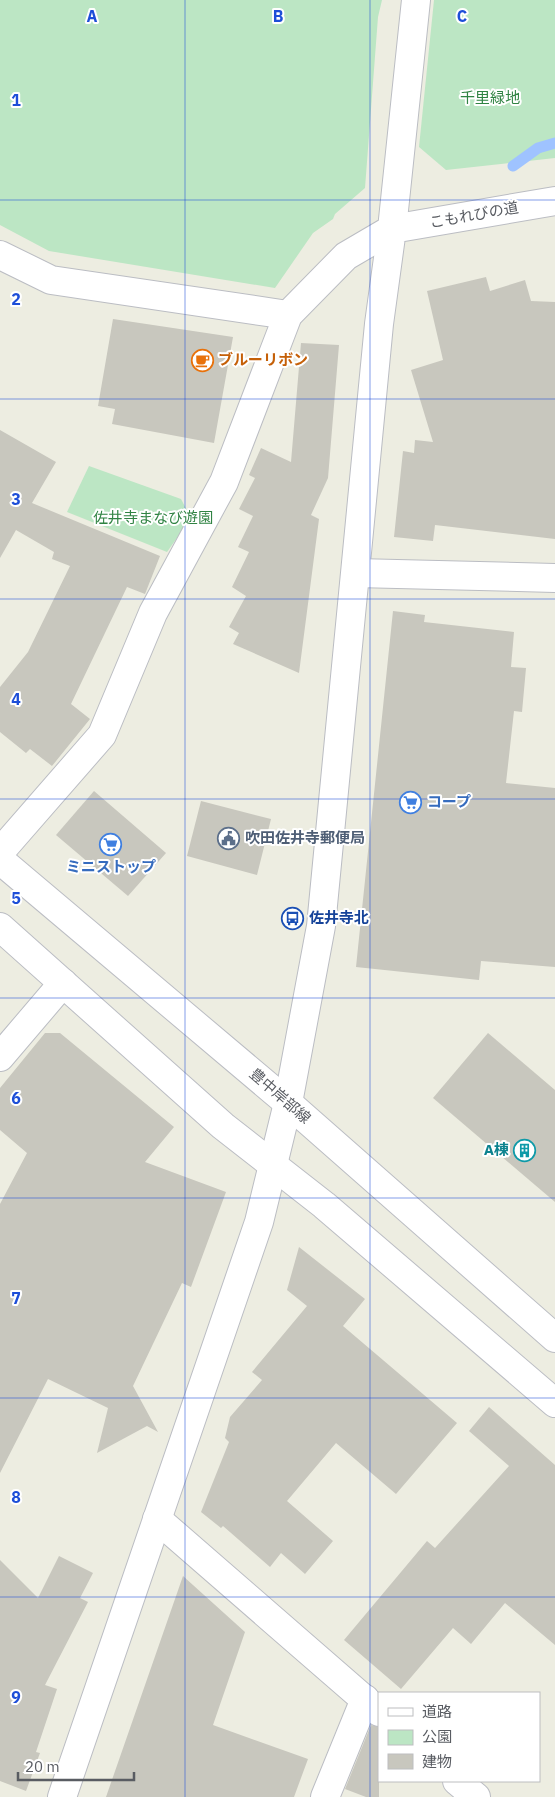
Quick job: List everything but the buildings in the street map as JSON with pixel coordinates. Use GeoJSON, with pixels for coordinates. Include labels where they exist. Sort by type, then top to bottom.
{"type":"FeatureCollection","features":[{"type":"Feature","properties":{"kind":"street"},"geometry":{"type":"LineString","coordinates":[[62,1797],[259,1222],[288,1103],[321,926],[345,656],[356,573],[379,324],[392,230],[416,0]]}},
{"type":"Feature","properties":{"kind":"street","name":"こもれびの道"},"geometry":{"type":"LineString","coordinates":[[288,315],[346,256],[392,230],[555,200]]}},
{"type":"Feature","properties":{"kind":"street"},"geometry":{"type":"LineString","coordinates":[[0,255],[51,280],[288,315],[224,482],[153,613],[102,735],[0,852]]}},
{"type":"Feature","properties":{"kind":"street"},"geometry":{"type":"LineString","coordinates":[[356,573],[555,578]]}},
{"type":"Feature","properties":{"kind":"street","name":"豊中岸部線"},"geometry":{"type":"LineString","coordinates":[[0,860],[288,1103],[555,1338]]}},
{"type":"Feature","properties":{"kind":"street"},"geometry":{"type":"LineString","coordinates":[[0,927],[223,1126],[324,1205],[555,1403]]}},
{"type":"Feature","properties":{"kind":"street"},"geometry":{"type":"LineString","coordinates":[[0,1056],[63,983]]}},
{"type":"Feature","properties":{"kind":"street"},"geometry":{"type":"LineString","coordinates":[[157,1519],[372,1706],[325,1797]]}},
{"type":"Feature","properties":{"kind":"street"},"geometry":{"type":"LineString","coordinates":[[458,1782],[476,1797]]}},
{"type":"Feature","properties":{"kind":"green space"},"geometry":{"type":"Polygon","coordinates":[[[0,0],[382,0],[378,17],[365,188],[335,214],[333,219],[313,233],[275,288],[49,251],[0,225],[0,0]]]}},
{"type":"Feature","properties":{"kind":"green space","name":"千里緑地"},"geometry":{"type":"Polygon","coordinates":[[[434,0],[555,0],[555,158],[446,170],[419,147],[434,0]]]}},
{"type":"Feature","properties":{"kind":"green space","name":"佐井寺まなび遊園"},"geometry":{"type":"Polygon","coordinates":[[[89,466],[181,499],[191,518],[167,552],[67,512],[89,466]]]}},
{"type":"Feature","properties":{"kind":"waterway"},"geometry":{"type":"LineString","coordinates":[[513,166],[538,148],[555,143]]}},
{"type":"Feature","properties":{"kind":"place","name":"ブルーリボン"},"geometry":{"type":"Point","coordinates":[202,360]}},
{"type":"Feature","properties":{"kind":"place","name":"コープ"},"geometry":{"type":"Point","coordinates":[411,802]}},
{"type":"Feature","properties":{"kind":"place","name":"吹田佐井寺郵便局"},"geometry":{"type":"Point","coordinates":[229,838]}},
{"type":"Feature","properties":{"kind":"place","name":"ミニストップ"},"geometry":{"type":"Point","coordinates":[111,844]}},
{"type":"Feature","properties":{"kind":"place","name":"佐井寺北"},"geometry":{"type":"Point","coordinates":[293,918]}},
{"type":"Feature","properties":{"kind":"place","name":"A棟"},"geometry":{"type":"Point","coordinates":[525,1150]}}]}
